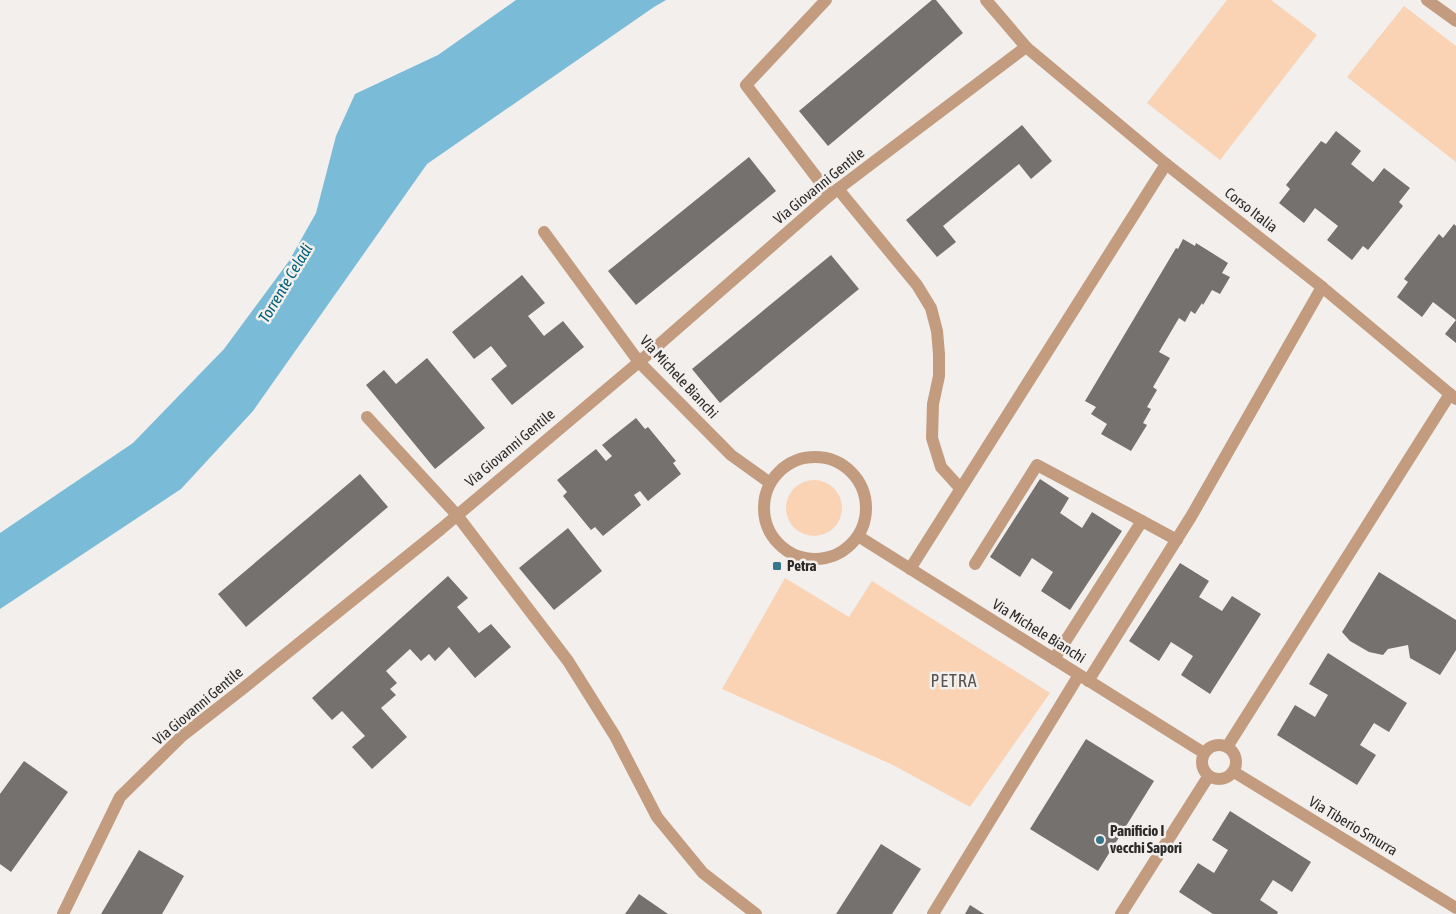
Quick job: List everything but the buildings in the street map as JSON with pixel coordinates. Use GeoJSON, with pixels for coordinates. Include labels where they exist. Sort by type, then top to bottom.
{"type":"FeatureCollection","features":[{"type":"Feature","properties":{"kind":"street"},"geometry":{"type":"LineString","coordinates":[[826,0],[746,85],[834,192],[918,285],[931,308],[940,354],[939,376],[933,404],[932,438],[941,466],[960,488]]}},
{"type":"Feature","properties":{"kind":"street","name":"Corso Italia"},"geometry":{"type":"LineString","coordinates":[[986,0],[1026,46],[1166,164],[1322,287],[1453,396]]}},
{"type":"Feature","properties":{"kind":"street"},"geometry":{"type":"LineString","coordinates":[[1427,0],[1456,22]]}},
{"type":"Feature","properties":{"kind":"street","name":"Via Giovanni Gentile"},"geometry":{"type":"LineString","coordinates":[[62,914],[120,797],[182,736],[257,678],[426,541],[639,362],[834,192],[1026,46]]}},
{"type":"Feature","properties":{"kind":"street"},"geometry":{"type":"LineString","coordinates":[[910,569],[1166,164]]}},
{"type":"Feature","properties":{"kind":"street","name":"Via Michele Bianchi"},"geometry":{"type":"LineString","coordinates":[[544,232],[639,362],[731,455],[770,483]]}},
{"type":"Feature","properties":{"kind":"street"},"geometry":{"type":"LineString","coordinates":[[933,914],[1083,678],[1177,540],[1322,287]]}},
{"type":"Feature","properties":{"kind":"street"},"geometry":{"type":"LineString","coordinates":[[1227,747],[1453,396]]}},
{"type":"Feature","properties":{"kind":"street"},"geometry":{"type":"LineString","coordinates":[[367,417],[456,514],[568,661],[615,736],[657,816],[703,872],[756,914]]}},
{"type":"Feature","properties":{"kind":"street"},"geometry":{"type":"LineString","coordinates":[[810,458],[826,459],[842,465],[854,475],[862,490],[866,505],[864,522],[858,536],[846,549],[830,557],[813,559],[796,556],[781,546],[770,533],[765,517],[764,499],[770,483],[781,470],[794,462],[810,458]]}},
{"type":"Feature","properties":{"kind":"street"},"geometry":{"type":"LineString","coordinates":[[975,564],[1037,466],[1177,540]]}},
{"type":"Feature","properties":{"kind":"street"},"geometry":{"type":"LineString","coordinates":[[1054,659],[1142,521]]}},
{"type":"Feature","properties":{"kind":"street","name":"Via Michele Bianchi"},"geometry":{"type":"LineString","coordinates":[[858,536],[1204,753]]}},
{"type":"Feature","properties":{"kind":"street"},"geometry":{"type":"LineString","coordinates":[[1219,744],[1227,747],[1234,754],[1236,763],[1234,772],[1226,779],[1217,780],[1208,777],[1202,770],[1201,761],[1204,753],[1210,747],[1219,744]]}},
{"type":"Feature","properties":{"kind":"street","name":"Via Tiberio Smurra"},"geometry":{"type":"LineString","coordinates":[[1234,772],[1456,908]]}},
{"type":"Feature","properties":{"kind":"street"},"geometry":{"type":"LineString","coordinates":[[1121,914],[1208,777]]}},
{"type":"Feature","properties":{"kind":"shaded area"},"geometry":{"type":"Polygon","coordinates":[[[1227,0],[1271,0],[1317,35],[1220,160],[1147,103],[1227,0]]]}},
{"type":"Feature","properties":{"kind":"shaded area"},"geometry":{"type":"Polygon","coordinates":[[[1404,6],[1456,46],[1456,162],[1347,77],[1404,6]]]}},
{"type":"Feature","properties":{"kind":"shaded area"},"geometry":{"type":"Polygon","coordinates":[[[814,480],[825,482],[834,488],[840,497],[842,508],[840,519],[834,528],[825,534],[814,536],[803,534],[794,528],[788,519],[786,508],[788,497],[794,488],[803,482],[814,480]]]}},
{"type":"Feature","properties":{"kind":"shaded area"},"geometry":{"type":"Polygon","coordinates":[[[785,578],[849,617],[872,581],[1050,693],[970,807],[893,765],[722,689],[785,578]]]}},
{"type":"Feature","properties":{"kind":"water","name":"Torrente Celadi"},"geometry":{"type":"Polygon","coordinates":[[[516,0],[666,0],[427,164],[253,411],[181,489],[0,609],[0,533],[133,443],[224,349],[289,261],[316,213],[336,136],[355,94],[438,55],[516,0]]]}},
{"type":"Feature","properties":{"kind":"place","name":"Petra"},"geometry":{"type":"Point","coordinates":[777,566]}},
{"type":"Feature","properties":{"kind":"place","name":"Panificio I vecchi Sapori"},"geometry":{"type":"Point","coordinates":[1100,840]}},
{"type":"Feature","properties":{"kind":"district","name":"PETRA"},"geometry":{"type":"Point","coordinates":[954,681]}}]}
